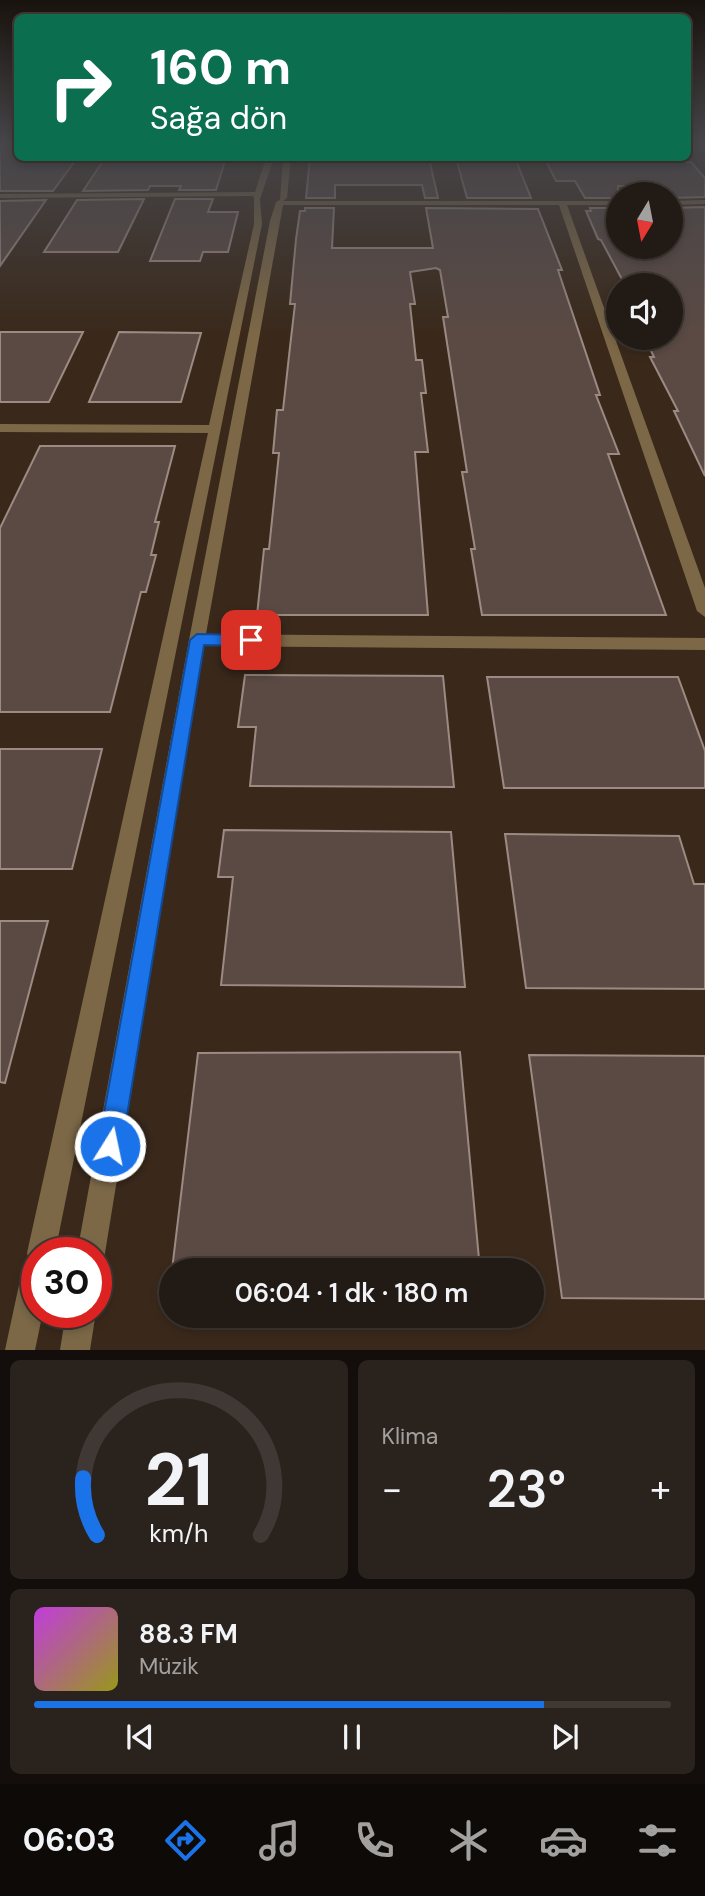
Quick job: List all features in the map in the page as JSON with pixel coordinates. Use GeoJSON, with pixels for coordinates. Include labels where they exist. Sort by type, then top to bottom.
{"type":"FeatureCollection","features":[{"type":"Feature","properties":{"kind":"street"},"geometry":{"type":"LineString","coordinates":[[44,1237],[258,223],[257,207]]}},
{"type":"Feature","properties":{"kind":"street"},"geometry":{"type":"LineString","coordinates":[[94,1237],[197,640],[274,221],[279,207]]}},
{"type":"Feature","properties":{"kind":"street"},"geometry":{"type":"LineString","coordinates":[[563,207],[705,611]]}},
{"type":"Feature","properties":{"kind":"street"},"geometry":{"type":"LineString","coordinates":[[0,428],[215,429]]}},
{"type":"Feature","properties":{"kind":"street"},"geometry":{"type":"LineString","coordinates":[[197,640],[705,644]]}},
{"type":"Feature","properties":{"kind":"street"},"geometry":{"type":"LineString","coordinates":[[20,1350],[25,1328]]}},
{"type":"Feature","properties":{"kind":"street"},"geometry":{"type":"LineString","coordinates":[[75,1350],[78,1328]]}},
{"type":"Feature","properties":{"kind":"shaded area"},"geometry":{"type":"Polygon","coordinates":[[[0,207],[606,207],[606,259],[683,259],[683,207],[705,207],[705,1350],[0,1350],[0,207]]]}},
{"type":"Feature","properties":{"kind":"building"},"geometry":{"type":"Polygon","coordinates":[[[0,207],[41,207],[0,266],[0,207]]]}},
{"type":"Feature","properties":{"kind":"building"},"geometry":{"type":"Polygon","coordinates":[[[73,207],[140,207],[118,252],[44,252],[73,207]]]}},
{"type":"Feature","properties":{"kind":"building"},"geometry":{"type":"Polygon","coordinates":[[[172,207],[210,207],[208,212],[238,212],[228,252],[203,252],[200,261],[150,261],[172,207]]]}},
{"type":"Feature","properties":{"kind":"building"},"geometry":{"type":"Polygon","coordinates":[[[705,207],[705,476],[674,411],[678,411],[650,357],[654,357],[651,350],[683,350],[683,273],[619,273],[611,259],[683,259],[683,208],[705,207]]]}},
{"type":"Feature","properties":{"kind":"building"},"geometry":{"type":"Polygon","coordinates":[[[305,208],[334,208],[332,248],[433,248],[426,208],[538,209],[562,270],[558,270],[600,395],[596,395],[619,454],[608,454],[666,615],[482,615],[471,549],[475,549],[462,472],[467,472],[443,317],[448,317],[440,270],[436,268],[410,272],[415,304],[410,304],[416,360],[422,360],[426,393],[421,393],[428,452],[415,452],[428,615],[257,615],[264,549],[269,549],[279,453],[273,453],[277,410],[283,410],[295,304],[290,304],[296,239],[300,211],[305,211],[305,208]]]}},
{"type":"Feature","properties":{"kind":"building"},"geometry":{"type":"Polygon","coordinates":[[[590,208],[606,208],[606,249],[598,239],[586,211],[591,211],[590,208]]]}},
{"type":"Feature","properties":{"kind":"building"},"geometry":{"type":"Polygon","coordinates":[[[0,332],[83,332],[49,402],[0,402],[0,332]]]}},
{"type":"Feature","properties":{"kind":"building"},"geometry":{"type":"Polygon","coordinates":[[[119,332],[201,333],[181,402],[89,402],[119,332]]]}},
{"type":"Feature","properties":{"kind":"building"},"geometry":{"type":"Polygon","coordinates":[[[40,446],[175,446],[155,522],[159,522],[151,555],[156,555],[146,592],[141,592],[110,712],[0,712],[0,528],[40,446]]]}},
{"type":"Feature","properties":{"kind":"building"},"geometry":{"type":"Polygon","coordinates":[[[245,675],[443,676],[454,787],[250,786],[256,727],[238,727],[245,675]]]}},
{"type":"Feature","properties":{"kind":"building"},"geometry":{"type":"Polygon","coordinates":[[[487,677],[678,677],[705,751],[705,788],[504,788],[487,677]]]}},
{"type":"Feature","properties":{"kind":"building"},"geometry":{"type":"Polygon","coordinates":[[[0,749],[102,749],[72,869],[0,869],[0,749]]]}},
{"type":"Feature","properties":{"kind":"building"},"geometry":{"type":"Polygon","coordinates":[[[224,830],[451,832],[465,987],[221,985],[233,877],[218,877],[224,830]]]}},
{"type":"Feature","properties":{"kind":"building"},"geometry":{"type":"Polygon","coordinates":[[[505,834],[679,836],[694,884],[705,884],[705,989],[526,988],[505,834]]]}},
{"type":"Feature","properties":{"kind":"building"},"geometry":{"type":"Polygon","coordinates":[[[0,921],[48,921],[5,1083],[0,1082],[0,921]]]}},
{"type":"Feature","properties":{"kind":"building"},"geometry":{"type":"Polygon","coordinates":[[[460,1052],[479,1258],[173,1258],[198,1053],[460,1052]]]}},
{"type":"Feature","properties":{"kind":"building"},"geometry":{"type":"Polygon","coordinates":[[[529,1055],[705,1056],[705,1299],[562,1298],[529,1055]]]}},
{"type":"Feature","properties":{"kind":"route"},"geometry":{"type":"LineString","coordinates":[[110,1146],[197,640],[251,640]]}}]}
